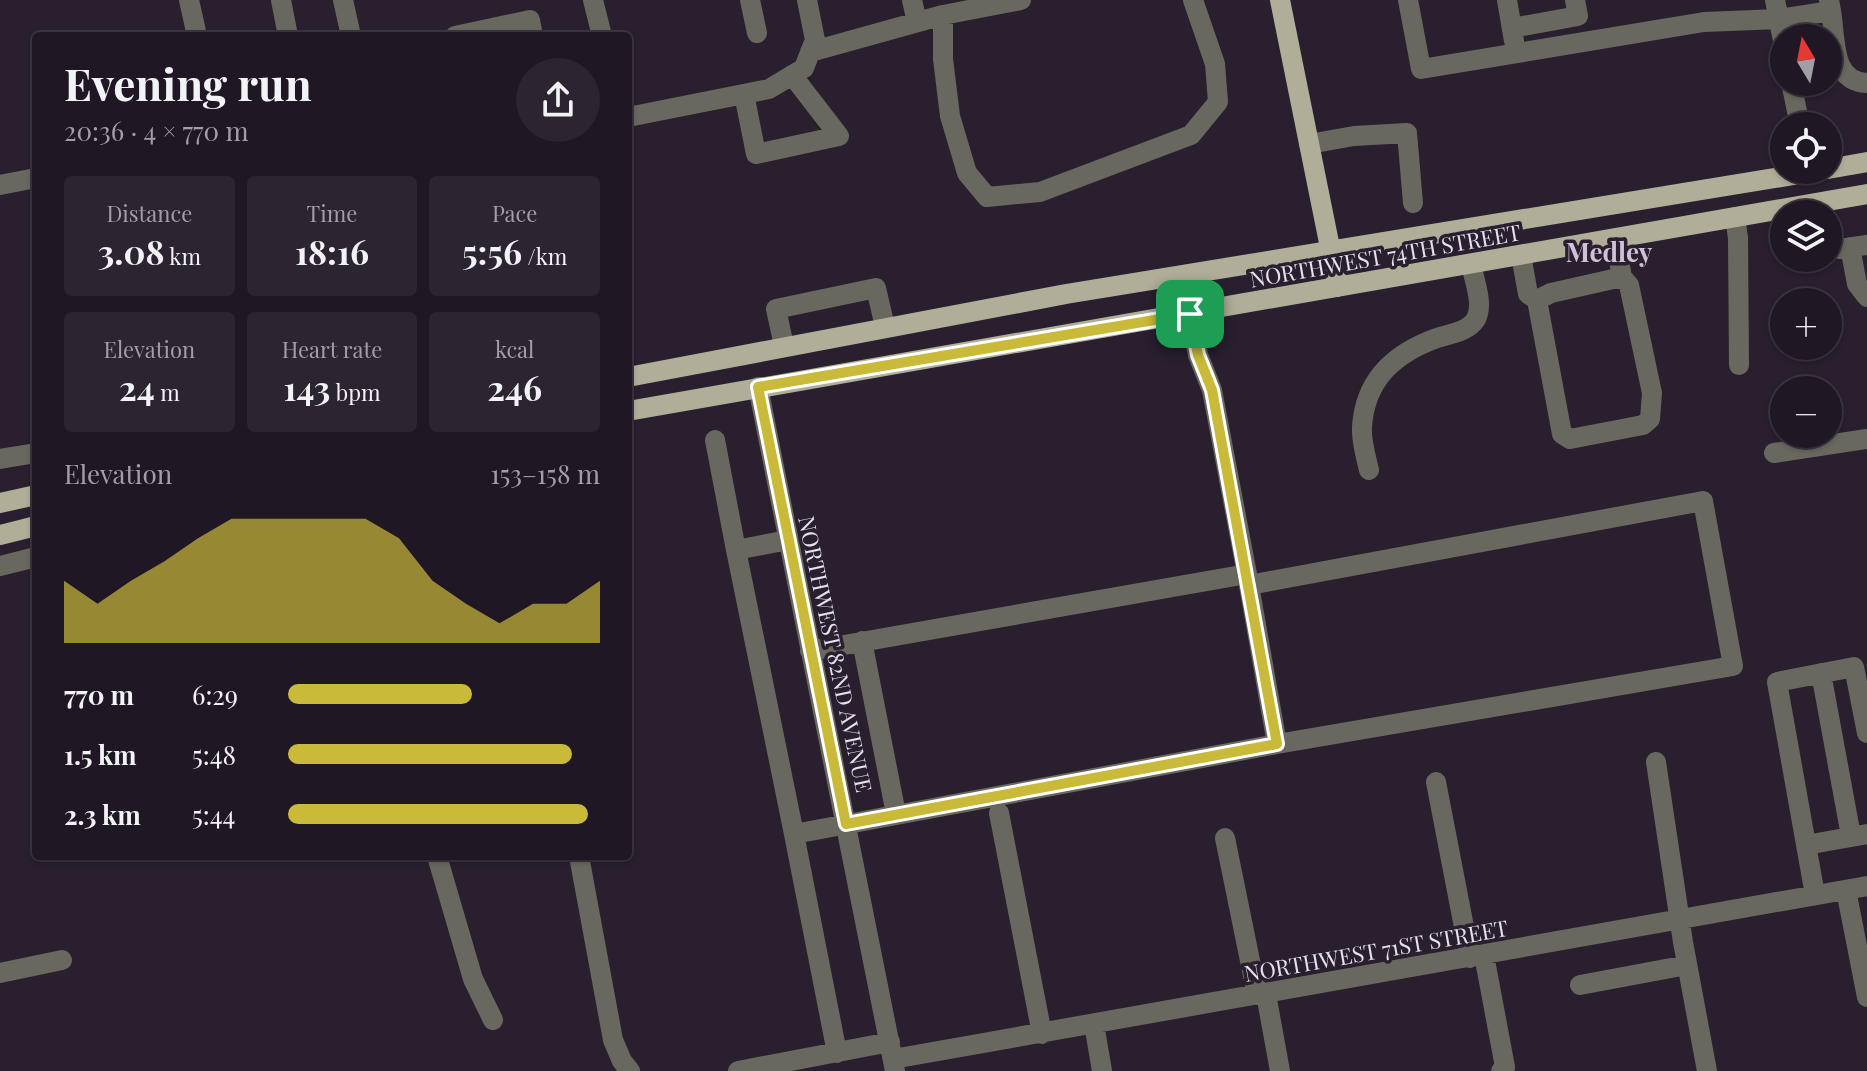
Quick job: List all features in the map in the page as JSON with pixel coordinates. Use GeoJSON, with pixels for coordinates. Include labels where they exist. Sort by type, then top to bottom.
{"type":"FeatureCollection","features":[{"type":"Feature","properties":{"kind":"main road"},"geometry":{"type":"LineString","coordinates":[[1280,0],[1338,287]]}},
{"type":"Feature","properties":{"kind":"main road","name":"NORTHWEST 74TH STREET"},"geometry":{"type":"LineString","coordinates":[[1842,166],[1867,162]]}},
{"type":"Feature","properties":{"kind":"main road","name":"NORTHWEST 74TH STREET"},"geometry":{"type":"LineString","coordinates":[[632,376],[885,327],[1330,249],[1770,178]]}},
{"type":"Feature","properties":{"kind":"main road","name":"NORTHWEST 74TH STREET"},"geometry":{"type":"LineString","coordinates":[[1842,200],[1867,194]]}},
{"type":"Feature","properties":{"kind":"main road"},"geometry":{"type":"LineString","coordinates":[[1615,239],[1632,213],[1658,198]]}},
{"type":"Feature","properties":{"kind":"main road","name":"NORTHWEST 74TH STREET"},"geometry":{"type":"LineString","coordinates":[[632,410],[1770,213]]}},
{"type":"Feature","properties":{"kind":"main road"},"geometry":{"type":"LineString","coordinates":[[0,503],[32,496]]}},
{"type":"Feature","properties":{"kind":"main road"},"geometry":{"type":"LineString","coordinates":[[0,535],[32,527]]}},
{"type":"Feature","properties":{"kind":"street"},"geometry":{"type":"LineString","coordinates":[[189,0],[196,32]]}},
{"type":"Feature","properties":{"kind":"street"},"geometry":{"type":"LineString","coordinates":[[281,0],[287,32]]}},
{"type":"Feature","properties":{"kind":"street"},"geometry":{"type":"LineString","coordinates":[[345,0],[350,32]]}},
{"type":"Feature","properties":{"kind":"street"},"geometry":{"type":"LineString","coordinates":[[593,0],[601,32]]}},
{"type":"Feature","properties":{"kind":"street"},"geometry":{"type":"LineString","coordinates":[[750,0],[757,33]]}},
{"type":"Feature","properties":{"kind":"street"},"geometry":{"type":"LineString","coordinates":[[802,65],[815,40],[807,0]]}},
{"type":"Feature","properties":{"kind":"street"},"geometry":{"type":"LineString","coordinates":[[912,0],[917,22]]}},
{"type":"Feature","properties":{"kind":"street"},"geometry":{"type":"LineString","coordinates":[[632,116],[769,89],[802,65],[917,22],[1021,0]]}},
{"type":"Feature","properties":{"kind":"street"},"geometry":{"type":"LineString","coordinates":[[943,15],[943,59],[950,116],[967,173],[987,197],[1040,192],[1191,135],[1218,102],[1215,64],[1193,0]]}},
{"type":"Feature","properties":{"kind":"street"},"geometry":{"type":"LineString","coordinates":[[1408,0],[1421,69],[1777,10],[1830,6],[1842,71],[1851,81],[1867,83]]}},
{"type":"Feature","properties":{"kind":"street"},"geometry":{"type":"LineString","coordinates":[[1507,0],[1517,53]]}},
{"type":"Feature","properties":{"kind":"street"},"geometry":{"type":"LineString","coordinates":[[1512,28],[1578,16],[1575,0]]}},
{"type":"Feature","properties":{"kind":"street"},"geometry":{"type":"LineString","coordinates":[[474,32],[530,20],[532,32]]}},
{"type":"Feature","properties":{"kind":"street"},"geometry":{"type":"LineString","coordinates":[[744,94],[756,154],[839,136],[802,65]]}},
{"type":"Feature","properties":{"kind":"street"},"geometry":{"type":"LineString","coordinates":[[1309,144],[1354,136],[1407,133],[1413,203]]}},
{"type":"Feature","properties":{"kind":"street"},"geometry":{"type":"LineString","coordinates":[[0,185],[32,179]]}},
{"type":"Feature","properties":{"kind":"street"},"geometry":{"type":"LineString","coordinates":[[1735,217],[1738,238],[1739,365]]}},
{"type":"Feature","properties":{"kind":"street"},"geometry":{"type":"LineString","coordinates":[[1521,255],[1528,294],[1537,300],[1562,434],[1570,439],[1643,425],[1650,419],[1652,393],[1629,285],[1622,277],[1615,239]]}},
{"type":"Feature","properties":{"kind":"street"},"geometry":{"type":"LineString","coordinates":[[1858,246],[1857,284],[1867,297]]}},
{"type":"Feature","properties":{"kind":"street"},"geometry":{"type":"LineString","coordinates":[[1369,470],[1361,428],[1376,381],[1392,360],[1411,348],[1465,329],[1475,321],[1480,309],[1471,264]]}},
{"type":"Feature","properties":{"kind":"street"},"geometry":{"type":"LineString","coordinates":[[1537,300],[1551,293],[1622,277]]}},
{"type":"Feature","properties":{"kind":"street"},"geometry":{"type":"LineString","coordinates":[[784,346],[776,309],[876,288],[885,327]]}},
{"type":"Feature","properties":{"kind":"street"},"geometry":{"type":"LineString","coordinates":[[1190,314],[1198,355],[1212,390],[1277,744]]}},
{"type":"Feature","properties":{"kind":"street","name":"NORTHWEST 82ND AVENUE"},"geometry":{"type":"LineString","coordinates":[[758,387],[893,1058]]}},
{"type":"Feature","properties":{"kind":"street"},"geometry":{"type":"LineString","coordinates":[[1774,453],[1867,439]]}},
{"type":"Feature","properties":{"kind":"street"},"geometry":{"type":"LineString","coordinates":[[715,440],[837,1053]]}},
{"type":"Feature","properties":{"kind":"street"},"geometry":{"type":"LineString","coordinates":[[0,459],[32,454]]}},
{"type":"Feature","properties":{"kind":"street"},"geometry":{"type":"LineString","coordinates":[[794,834],[1277,744],[1733,666],[1703,501],[1248,580],[810,651]]}},
{"type":"Feature","properties":{"kind":"street"},"geometry":{"type":"LineString","coordinates":[[736,550],[788,540]]}},
{"type":"Feature","properties":{"kind":"street"},"geometry":{"type":"LineString","coordinates":[[0,566],[32,558]]}},
{"type":"Feature","properties":{"kind":"street"},"geometry":{"type":"LineString","coordinates":[[862,641],[896,814]]}},
{"type":"Feature","properties":{"kind":"street"},"geometry":{"type":"LineString","coordinates":[[1815,895],[1777,682],[1854,667],[1867,733]]}},
{"type":"Feature","properties":{"kind":"street"},"geometry":{"type":"LineString","coordinates":[[1806,845],[1859,835],[1821,673]]}},
{"type":"Feature","properties":{"kind":"street"},"geometry":{"type":"LineString","coordinates":[[1656,762],[1679,920],[1707,1071]]}},
{"type":"Feature","properties":{"kind":"street"},"geometry":{"type":"LineString","coordinates":[[1436,782],[1505,1067],[1501,1071]]}},
{"type":"Feature","properties":{"kind":"street"},"geometry":{"type":"LineString","coordinates":[[999,813],[1042,1034]]}},
{"type":"Feature","properties":{"kind":"street"},"geometry":{"type":"LineString","coordinates":[[1225,838],[1280,1071]]}},
{"type":"Feature","properties":{"kind":"street"},"geometry":{"type":"LineString","coordinates":[[438,860],[473,979],[493,1020]]}},
{"type":"Feature","properties":{"kind":"street"},"geometry":{"type":"LineString","coordinates":[[580,860],[613,1040],[630,1071]]}},
{"type":"Feature","properties":{"kind":"street"},"geometry":{"type":"LineString","coordinates":[[1857,888],[1867,997]]}},
{"type":"Feature","properties":{"kind":"street","name":"NORTHWEST 71ST STREET"},"geometry":{"type":"LineString","coordinates":[[738,1071],[837,1053],[893,1058],[1042,1034],[1857,888]]}},
{"type":"Feature","properties":{"kind":"street"},"geometry":{"type":"LineString","coordinates":[[0,973],[62,960]]}},
{"type":"Feature","properties":{"kind":"street"},"geometry":{"type":"LineString","coordinates":[[1580,985],[1687,965]]}},
{"type":"Feature","properties":{"kind":"street"},"geometry":{"type":"LineString","coordinates":[[1094,1024],[1102,1071]]}},
{"type":"Feature","properties":{"kind":"district","name":"Medley"},"geometry":{"type":"Point","coordinates":[1609,251]}},
{"type":"Feature","properties":{"kind":"route"},"geometry":{"type":"LineString","coordinates":[[1190,314],[1198,355],[1212,390],[1277,744],[846,824],[758,387],[1190,314]]}}]}
